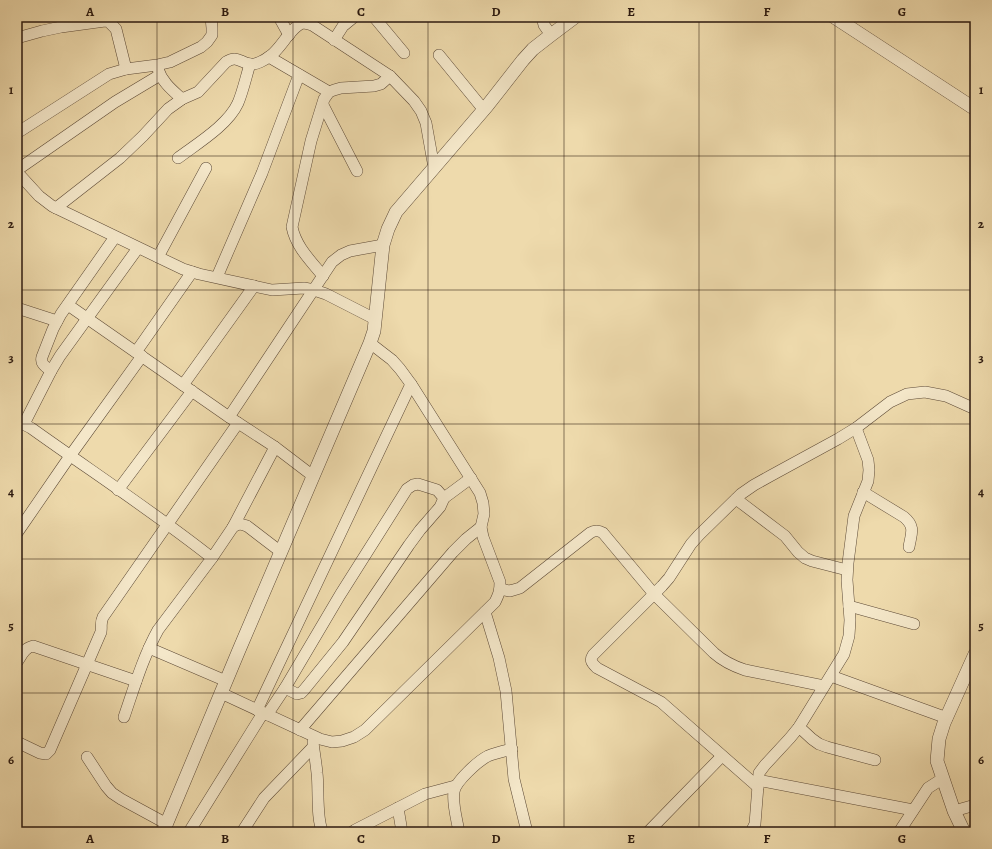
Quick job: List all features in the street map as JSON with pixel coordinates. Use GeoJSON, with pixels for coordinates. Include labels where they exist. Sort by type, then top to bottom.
{"type":"FeatureCollection","features":[{"type":"Feature","properties":{"kind":"street"},"geometry":{"type":"LineString","coordinates":[[210,17],[212,36],[201,47],[170,62],[158,70],[18,175],[39,196],[52,206],[183,269],[272,290],[304,288],[314,290],[326,294],[375,319]]}},
{"type":"Feature","properties":{"kind":"street"},"geometry":{"type":"LineString","coordinates":[[279,17],[289,35]]}},
{"type":"Feature","properties":{"kind":"street"},"geometry":{"type":"LineString","coordinates":[[334,40],[343,26],[354,17]]}},
{"type":"Feature","properties":{"kind":"street"},"geometry":{"type":"LineString","coordinates":[[374,17],[404,53]]}},
{"type":"Feature","properties":{"kind":"street"},"geometry":{"type":"LineString","coordinates":[[541,17],[544,26],[551,35]]}},
{"type":"Feature","properties":{"kind":"street"},"geometry":{"type":"LineString","coordinates":[[87,757],[112,793],[165,828],[370,343],[374,330],[383,245],[388,229],[396,212],[484,110],[533,49],[575,17]]}},
{"type":"Feature","properties":{"kind":"street"},"geometry":{"type":"LineString","coordinates":[[834,17],[975,109]]}},
{"type":"Feature","properties":{"kind":"street"},"geometry":{"type":"LineString","coordinates":[[17,38],[61,26],[109,22],[116,29],[126,69]]}},
{"type":"Feature","properties":{"kind":"street"},"geometry":{"type":"LineString","coordinates":[[56,208],[120,158],[168,109],[182,99],[198,92],[226,62],[235,58],[250,64],[269,57],[278,50],[298,26],[304,23],[312,25],[390,76],[405,90],[421,111],[426,123],[434,168]]}},
{"type":"Feature","properties":{"kind":"street"},"geometry":{"type":"LineString","coordinates":[[439,55],[484,110]]}},
{"type":"Feature","properties":{"kind":"street"},"geometry":{"type":"LineString","coordinates":[[269,57],[329,92]]}},
{"type":"Feature","properties":{"kind":"street"},"geometry":{"type":"LineString","coordinates":[[178,158],[215,130],[232,114],[238,103],[250,64]]}},
{"type":"Feature","properties":{"kind":"street"},"geometry":{"type":"LineString","coordinates":[[17,134],[109,74],[126,69],[158,70]]}},
{"type":"Feature","properties":{"kind":"street"},"geometry":{"type":"LineString","coordinates":[[158,70],[166,84],[182,99]]}},
{"type":"Feature","properties":{"kind":"street"},"geometry":{"type":"LineString","coordinates":[[217,277],[262,173],[298,75]]}},
{"type":"Feature","properties":{"kind":"street"},"geometry":{"type":"LineString","coordinates":[[323,276],[298,243],[292,227],[311,141],[324,99],[329,92],[341,88],[374,86],[381,84],[390,76]]}},
{"type":"Feature","properties":{"kind":"street"},"geometry":{"type":"LineString","coordinates":[[323,105],[357,171]]}},
{"type":"Feature","properties":{"kind":"street"},"geometry":{"type":"LineString","coordinates":[[158,257],[206,168]]}},
{"type":"Feature","properties":{"kind":"street"},"geometry":{"type":"LineString","coordinates":[[51,371],[43,365],[41,361],[57,321],[115,236]]}},
{"type":"Feature","properties":{"kind":"street"},"geometry":{"type":"LineString","coordinates":[[17,742],[46,754],[50,750],[101,632],[101,621],[103,617],[168,524],[332,262],[341,255],[350,251],[383,245]]}},
{"type":"Feature","properties":{"kind":"street"},"geometry":{"type":"LineString","coordinates":[[138,248],[60,356],[20,423],[31,428],[168,524],[212,558]]}},
{"type":"Feature","properties":{"kind":"street"},"geometry":{"type":"LineString","coordinates":[[17,533],[139,354],[192,272]]}},
{"type":"Feature","properties":{"kind":"street"},"geometry":{"type":"LineString","coordinates":[[118,490],[188,388],[254,286]]}},
{"type":"Feature","properties":{"kind":"street"},"geometry":{"type":"LineString","coordinates":[[68,305],[275,447],[313,476]]}},
{"type":"Feature","properties":{"kind":"street"},"geometry":{"type":"LineString","coordinates":[[17,308],[57,321]]}},
{"type":"Feature","properties":{"kind":"street"},"geometry":{"type":"LineString","coordinates":[[242,832],[264,798],[313,742],[342,741],[354,737],[365,730],[495,602],[499,594],[500,582],[498,575],[483,538],[481,527],[484,514],[480,493],[400,369],[392,360],[370,343]]}},
{"type":"Feature","properties":{"kind":"street"},"geometry":{"type":"LineString","coordinates":[[194,830],[263,712],[411,384]]}},
{"type":"Feature","properties":{"kind":"street"},"geometry":{"type":"LineString","coordinates":[[913,810],[758,784],[722,756],[661,702],[597,668],[591,661],[591,658],[669,578],[699,535],[741,494],[754,485],[838,439],[856,428],[890,402],[906,394],[925,392],[946,396],[975,409]]}},
{"type":"Feature","properties":{"kind":"street"},"geometry":{"type":"LineString","coordinates":[[751,832],[755,824],[760,773],[765,765],[799,727],[844,654],[849,636],[850,620],[847,570],[854,516],[868,481],[869,470],[868,460],[856,428]]}},
{"type":"Feature","properties":{"kind":"street"},"geometry":{"type":"LineString","coordinates":[[124,717],[136,681],[158,630],[212,558],[233,527],[275,447]]}},
{"type":"Feature","properties":{"kind":"street"},"geometry":{"type":"LineString","coordinates":[[285,688],[297,694],[304,690],[343,642],[409,545],[443,503],[444,498],[471,478]]}},
{"type":"Feature","properties":{"kind":"street"},"geometry":{"type":"LineString","coordinates":[[263,712],[285,688],[340,595],[407,489],[418,484],[437,490],[444,498]]}},
{"type":"Feature","properties":{"kind":"street"},"geometry":{"type":"LineString","coordinates":[[863,492],[909,521],[912,527],[909,547]]}},
{"type":"Feature","properties":{"kind":"street"},"geometry":{"type":"LineString","coordinates":[[736,499],[785,536],[805,558],[847,570]]}},
{"type":"Feature","properties":{"kind":"street"},"geometry":{"type":"LineString","coordinates":[[233,527],[238,524],[247,526],[281,552]]}},
{"type":"Feature","properties":{"kind":"street"},"geometry":{"type":"LineString","coordinates":[[300,730],[452,552],[481,527]]}},
{"type":"Feature","properties":{"kind":"street"},"geometry":{"type":"LineString","coordinates":[[500,589],[510,591],[520,588],[594,530],[599,530],[654,594],[723,661],[745,670],[824,686]]}},
{"type":"Feature","properties":{"kind":"street"},"geometry":{"type":"LineString","coordinates":[[849,606],[914,624]]}},
{"type":"Feature","properties":{"kind":"street"},"geometry":{"type":"LineString","coordinates":[[485,612],[499,658],[505,685],[514,779],[526,832]]}},
{"type":"Feature","properties":{"kind":"street"},"geometry":{"type":"LineString","coordinates":[[17,662],[25,650],[28,647],[33,646],[136,681]]}},
{"type":"Feature","properties":{"kind":"street"},"geometry":{"type":"LineString","coordinates":[[149,648],[224,687],[263,712],[300,730],[313,742],[318,774],[320,822],[321,830],[323,832]]}},
{"type":"Feature","properties":{"kind":"street"},"geometry":{"type":"LineString","coordinates":[[964,832],[954,811],[937,761],[939,739],[975,654]]}},
{"type":"Feature","properties":{"kind":"street"},"geometry":{"type":"LineString","coordinates":[[831,676],[947,718]]}},
{"type":"Feature","properties":{"kind":"street"},"geometry":{"type":"LineString","coordinates":[[799,727],[820,744],[875,760]]}},
{"type":"Feature","properties":{"kind":"street"},"geometry":{"type":"LineString","coordinates":[[459,832],[454,800],[455,786],[486,757],[512,749]]}},
{"type":"Feature","properties":{"kind":"street"},"geometry":{"type":"LineString","coordinates":[[648,832],[722,756]]}},
{"type":"Feature","properties":{"kind":"street"},"geometry":{"type":"LineString","coordinates":[[899,832],[928,788],[942,779]]}},
{"type":"Feature","properties":{"kind":"street"},"geometry":{"type":"LineString","coordinates":[[352,832],[426,794],[455,786]]}},
{"type":"Feature","properties":{"kind":"street"},"geometry":{"type":"LineString","coordinates":[[954,811],[975,805]]}},
{"type":"Feature","properties":{"kind":"street"},"geometry":{"type":"LineString","coordinates":[[398,808],[402,832]]}},
{"type":"Feature","properties":{"kind":"street"},"geometry":{"type":"LineString","coordinates":[[970,832],[975,831]]}}]}
